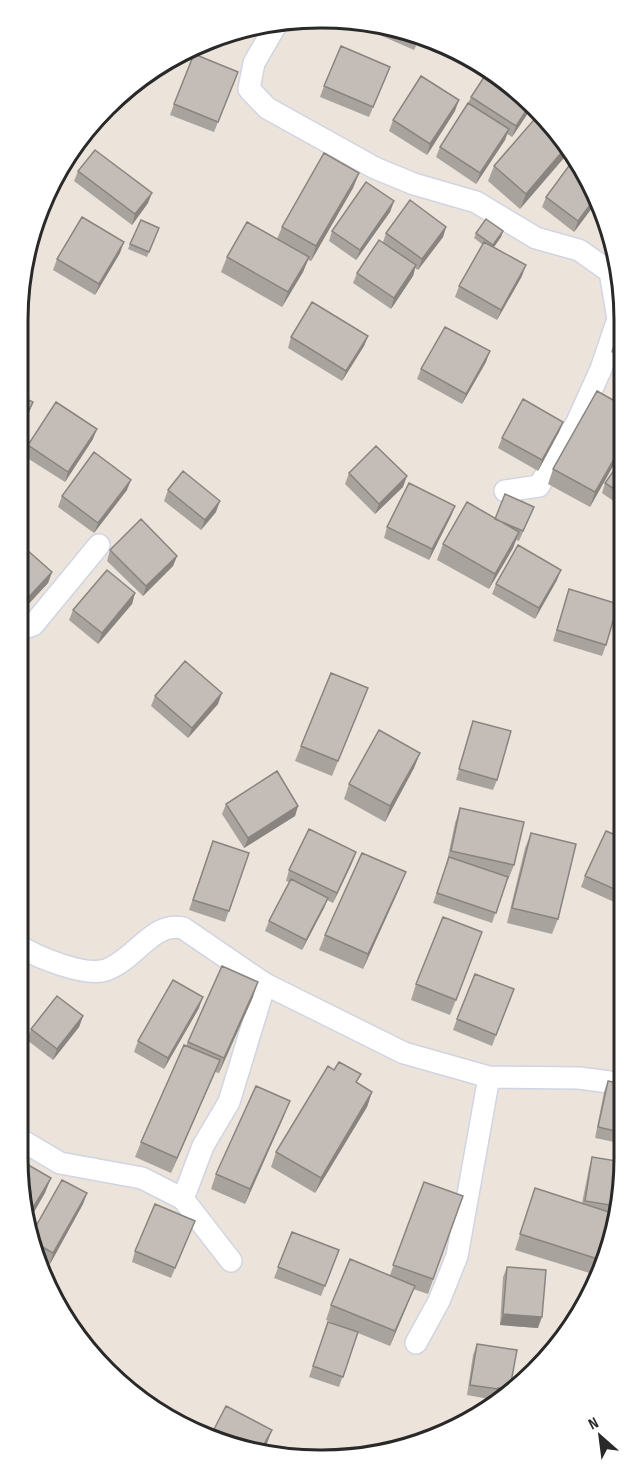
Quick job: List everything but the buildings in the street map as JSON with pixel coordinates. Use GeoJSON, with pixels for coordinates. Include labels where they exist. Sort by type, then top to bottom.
{"type":"FeatureCollection","features":[{"type":"Feature","properties":{"kind":"street"},"geometry":{"type":"LineString","coordinates":[[272,33],[254,63],[249,89],[267,108],[375,168],[414,184],[476,202],[536,238],[579,250],[609,270]]}},
{"type":"Feature","properties":{"kind":"street"},"geometry":{"type":"LineString","coordinates":[[506,491],[539,486],[577,422],[601,369],[614,331]]}},
{"type":"Feature","properties":{"kind":"street"},"geometry":{"type":"LineString","coordinates":[[28,627],[33,625],[99,545]]}},
{"type":"Feature","properties":{"kind":"street"},"geometry":{"type":"LineString","coordinates":[[28,952],[70,967],[103,971],[125,961],[160,929],[172,925],[183,928],[265,984],[404,1053],[489,1077],[579,1078],[614,1083]]}},
{"type":"Feature","properties":{"kind":"street"},"geometry":{"type":"LineString","coordinates":[[183,1199],[203,1146],[229,1102],[265,984]]}},
{"type":"Feature","properties":{"kind":"street"},"geometry":{"type":"LineString","coordinates":[[416,1343],[439,1301],[457,1256],[489,1077]]}},
{"type":"Feature","properties":{"kind":"street"},"geometry":{"type":"LineString","coordinates":[[28,1144],[60,1163],[142,1178],[183,1199],[231,1261]]}}]}
